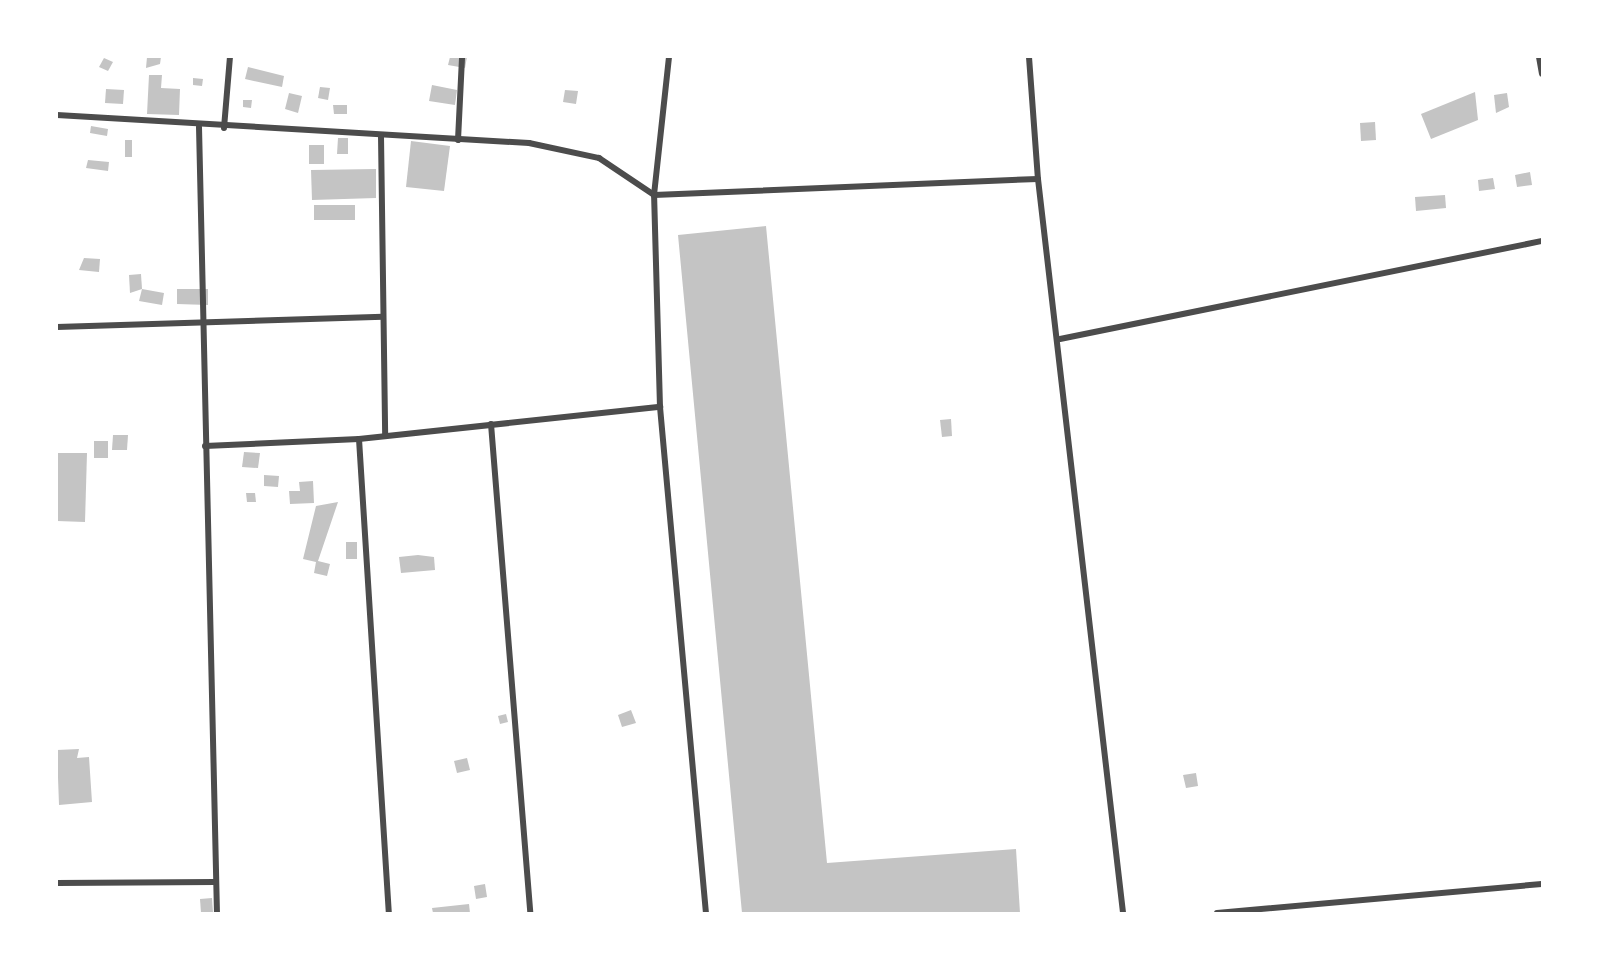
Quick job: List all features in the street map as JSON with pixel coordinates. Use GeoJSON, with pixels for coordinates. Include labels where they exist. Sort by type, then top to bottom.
{"type":"FeatureCollection","features":[{"type":"Feature","properties":{"kind":"street"},"geometry":{"type":"LineString","coordinates":[[224,128],[230,57]]}},
{"type":"Feature","properties":{"kind":"street"},"geometry":{"type":"LineString","coordinates":[[458,140],[462,57]]}},
{"type":"Feature","properties":{"kind":"street"},"geometry":{"type":"LineString","coordinates":[[669,57],[654,195],[660,407],[706,913]]}},
{"type":"Feature","properties":{"kind":"street"},"geometry":{"type":"LineString","coordinates":[[1029,57],[1038,178],[1060,339],[1123,913]]}},
{"type":"Feature","properties":{"kind":"street"},"geometry":{"type":"LineString","coordinates":[[1539,57],[1542,74]]}},
{"type":"Feature","properties":{"kind":"street"},"geometry":{"type":"LineString","coordinates":[[57,115],[199,127],[458,140],[572,150],[599,158],[654,195],[1038,178]]}},
{"type":"Feature","properties":{"kind":"street"},"geometry":{"type":"LineString","coordinates":[[199,127],[217,913]]}},
{"type":"Feature","properties":{"kind":"street"},"geometry":{"type":"LineString","coordinates":[[381,136],[385,436]]}},
{"type":"Feature","properties":{"kind":"street"},"geometry":{"type":"LineString","coordinates":[[1060,339],[1542,241]]}},
{"type":"Feature","properties":{"kind":"street"},"geometry":{"type":"LineString","coordinates":[[57,327],[203,325],[383,317]]}},
{"type":"Feature","properties":{"kind":"street"},"geometry":{"type":"LineString","coordinates":[[205,446],[359,439],[660,407]]}},
{"type":"Feature","properties":{"kind":"street"},"geometry":{"type":"LineString","coordinates":[[490,424],[530,913]]}},
{"type":"Feature","properties":{"kind":"street"},"geometry":{"type":"LineString","coordinates":[[359,439],[389,913]]}},
{"type":"Feature","properties":{"kind":"street"},"geometry":{"type":"LineString","coordinates":[[57,883],[215,882]]}},
{"type":"Feature","properties":{"kind":"street"},"geometry":{"type":"LineString","coordinates":[[1217,913],[1542,884]]}},
{"type":"Feature","properties":{"kind":"building"},"geometry":{"type":"Polygon","coordinates":[[[147,57],[161,57],[160,64],[146,68],[147,57]]]}},
{"type":"Feature","properties":{"kind":"building"},"geometry":{"type":"Polygon","coordinates":[[[450,57],[467,57],[465,68],[448,65],[450,57]]]}},
{"type":"Feature","properties":{"kind":"building"},"geometry":{"type":"Polygon","coordinates":[[[104,58],[113,62],[108,71],[99,67],[104,58]]]}},
{"type":"Feature","properties":{"kind":"building"},"geometry":{"type":"Polygon","coordinates":[[[248,67],[284,76],[282,87],[245,79],[248,67]]]}},
{"type":"Feature","properties":{"kind":"building"},"geometry":{"type":"Polygon","coordinates":[[[149,75],[162,75],[161,88],[180,89],[179,115],[147,114],[149,75]]]}},
{"type":"Feature","properties":{"kind":"building"},"geometry":{"type":"Polygon","coordinates":[[[193,78],[203,79],[202,86],[193,85],[193,78]]]}},
{"type":"Feature","properties":{"kind":"building"},"geometry":{"type":"Polygon","coordinates":[[[432,85],[457,90],[455,105],[429,101],[432,85]]]}},
{"type":"Feature","properties":{"kind":"building"},"geometry":{"type":"Polygon","coordinates":[[[320,87],[330,88],[328,100],[318,98],[320,87]]]}},
{"type":"Feature","properties":{"kind":"building"},"geometry":{"type":"Polygon","coordinates":[[[106,89],[124,90],[123,104],[105,103],[106,89]]]}},
{"type":"Feature","properties":{"kind":"building"},"geometry":{"type":"Polygon","coordinates":[[[565,90],[578,91],[576,104],[563,102],[565,90]]]}},
{"type":"Feature","properties":{"kind":"building"},"geometry":{"type":"Polygon","coordinates":[[[1475,92],[1478,120],[1431,139],[1421,114],[1475,92]]]}},
{"type":"Feature","properties":{"kind":"building"},"geometry":{"type":"Polygon","coordinates":[[[289,93],[302,96],[298,113],[285,109],[289,93]]]}},
{"type":"Feature","properties":{"kind":"building"},"geometry":{"type":"Polygon","coordinates":[[[1507,93],[1509,107],[1496,113],[1494,95],[1507,93]]]}},
{"type":"Feature","properties":{"kind":"building"},"geometry":{"type":"Polygon","coordinates":[[[243,100],[252,100],[251,108],[243,107],[243,100]]]}},
{"type":"Feature","properties":{"kind":"building"},"geometry":{"type":"Polygon","coordinates":[[[333,105],[347,105],[347,114],[334,114],[333,105]]]}},
{"type":"Feature","properties":{"kind":"building"},"geometry":{"type":"Polygon","coordinates":[[[1375,122],[1376,140],[1361,141],[1360,123],[1375,122]]]}},
{"type":"Feature","properties":{"kind":"building"},"geometry":{"type":"Polygon","coordinates":[[[91,126],[108,129],[107,136],[90,133],[91,126]]]}},
{"type":"Feature","properties":{"kind":"building"},"geometry":{"type":"Polygon","coordinates":[[[338,138],[348,138],[348,154],[337,154],[338,138]]]}},
{"type":"Feature","properties":{"kind":"building"},"geometry":{"type":"Polygon","coordinates":[[[125,140],[132,140],[132,157],[125,157],[125,140]]]}},
{"type":"Feature","properties":{"kind":"building"},"geometry":{"type":"Polygon","coordinates":[[[411,141],[450,146],[444,191],[406,187],[411,141]]]}},
{"type":"Feature","properties":{"kind":"building"},"geometry":{"type":"Polygon","coordinates":[[[309,145],[324,145],[324,164],[309,164],[309,145]]]}},
{"type":"Feature","properties":{"kind":"building"},"geometry":{"type":"Polygon","coordinates":[[[88,160],[109,162],[108,171],[86,168],[88,160]]]}},
{"type":"Feature","properties":{"kind":"building"},"geometry":{"type":"Polygon","coordinates":[[[376,169],[376,198],[312,200],[311,170],[376,169]]]}},
{"type":"Feature","properties":{"kind":"building"},"geometry":{"type":"Polygon","coordinates":[[[1530,172],[1532,185],[1517,187],[1515,175],[1530,172]]]}},
{"type":"Feature","properties":{"kind":"building"},"geometry":{"type":"Polygon","coordinates":[[[1493,178],[1495,189],[1479,191],[1478,180],[1493,178]]]}},
{"type":"Feature","properties":{"kind":"building"},"geometry":{"type":"Polygon","coordinates":[[[1445,195],[1446,208],[1416,211],[1415,197],[1445,195]]]}},
{"type":"Feature","properties":{"kind":"building"},"geometry":{"type":"Polygon","coordinates":[[[314,205],[355,205],[355,220],[314,220],[314,205]]]}},
{"type":"Feature","properties":{"kind":"building"},"geometry":{"type":"Polygon","coordinates":[[[766,226],[827,863],[1016,849],[1020,913],[742,913],[678,235],[766,226]]]}},
{"type":"Feature","properties":{"kind":"building"},"geometry":{"type":"Polygon","coordinates":[[[84,258],[100,259],[99,272],[79,270],[84,258]]]}},
{"type":"Feature","properties":{"kind":"building"},"geometry":{"type":"Polygon","coordinates":[[[141,274],[142,289],[130,293],[129,275],[141,274]]]}},
{"type":"Feature","properties":{"kind":"building"},"geometry":{"type":"Polygon","coordinates":[[[142,289],[164,293],[162,305],[139,301],[142,289]]]}},
{"type":"Feature","properties":{"kind":"building"},"geometry":{"type":"Polygon","coordinates":[[[177,289],[208,289],[208,305],[177,304],[177,289]]]}},
{"type":"Feature","properties":{"kind":"building"},"geometry":{"type":"Polygon","coordinates":[[[951,419],[952,436],[942,437],[940,420],[951,419]]]}},
{"type":"Feature","properties":{"kind":"building"},"geometry":{"type":"Polygon","coordinates":[[[113,435],[128,435],[127,450],[112,450],[113,435]]]}},
{"type":"Feature","properties":{"kind":"building"},"geometry":{"type":"Polygon","coordinates":[[[94,441],[108,441],[108,458],[94,458],[94,441]]]}},
{"type":"Feature","properties":{"kind":"building"},"geometry":{"type":"Polygon","coordinates":[[[244,452],[260,453],[258,468],[242,467],[244,452]]]}},
{"type":"Feature","properties":{"kind":"building"},"geometry":{"type":"Polygon","coordinates":[[[57,453],[87,453],[85,522],[57,521],[57,453]]]}},
{"type":"Feature","properties":{"kind":"building"},"geometry":{"type":"Polygon","coordinates":[[[264,475],[279,476],[278,487],[264,486],[264,475]]]}},
{"type":"Feature","properties":{"kind":"building"},"geometry":{"type":"Polygon","coordinates":[[[313,481],[314,503],[290,504],[289,491],[300,491],[299,482],[313,481]]]}},
{"type":"Feature","properties":{"kind":"building"},"geometry":{"type":"Polygon","coordinates":[[[246,493],[255,493],[256,502],[247,502],[246,493]]]}},
{"type":"Feature","properties":{"kind":"building"},"geometry":{"type":"Polygon","coordinates":[[[338,502],[318,561],[330,564],[327,576],[314,573],[316,562],[303,559],[316,506],[338,502]]]}},
{"type":"Feature","properties":{"kind":"building"},"geometry":{"type":"Polygon","coordinates":[[[346,542],[357,542],[357,559],[346,559],[346,542]]]}},
{"type":"Feature","properties":{"kind":"building"},"geometry":{"type":"Polygon","coordinates":[[[418,555],[434,557],[435,570],[401,573],[399,557],[418,555]]]}},
{"type":"Feature","properties":{"kind":"building"},"geometry":{"type":"Polygon","coordinates":[[[631,710],[636,723],[622,727],[618,715],[631,710]]]}},
{"type":"Feature","properties":{"kind":"building"},"geometry":{"type":"Polygon","coordinates":[[[506,714],[508,722],[500,724],[498,716],[506,714]]]}},
{"type":"Feature","properties":{"kind":"building"},"geometry":{"type":"Polygon","coordinates":[[[79,749],[77,758],[89,757],[92,802],[59,805],[57,750],[79,749]]]}},
{"type":"Feature","properties":{"kind":"building"},"geometry":{"type":"Polygon","coordinates":[[[467,758],[470,770],[457,773],[454,761],[467,758]]]}},
{"type":"Feature","properties":{"kind":"building"},"geometry":{"type":"Polygon","coordinates":[[[1196,773],[1198,786],[1186,788],[1183,775],[1196,773]]]}},
{"type":"Feature","properties":{"kind":"building"},"geometry":{"type":"Polygon","coordinates":[[[485,884],[487,897],[476,899],[474,886],[485,884]]]}},
{"type":"Feature","properties":{"kind":"building"},"geometry":{"type":"Polygon","coordinates":[[[212,898],[213,913],[201,913],[200,899],[212,898]]]}},
{"type":"Feature","properties":{"kind":"building"},"geometry":{"type":"Polygon","coordinates":[[[469,904],[470,913],[433,913],[432,908],[469,904]]]}}]}
